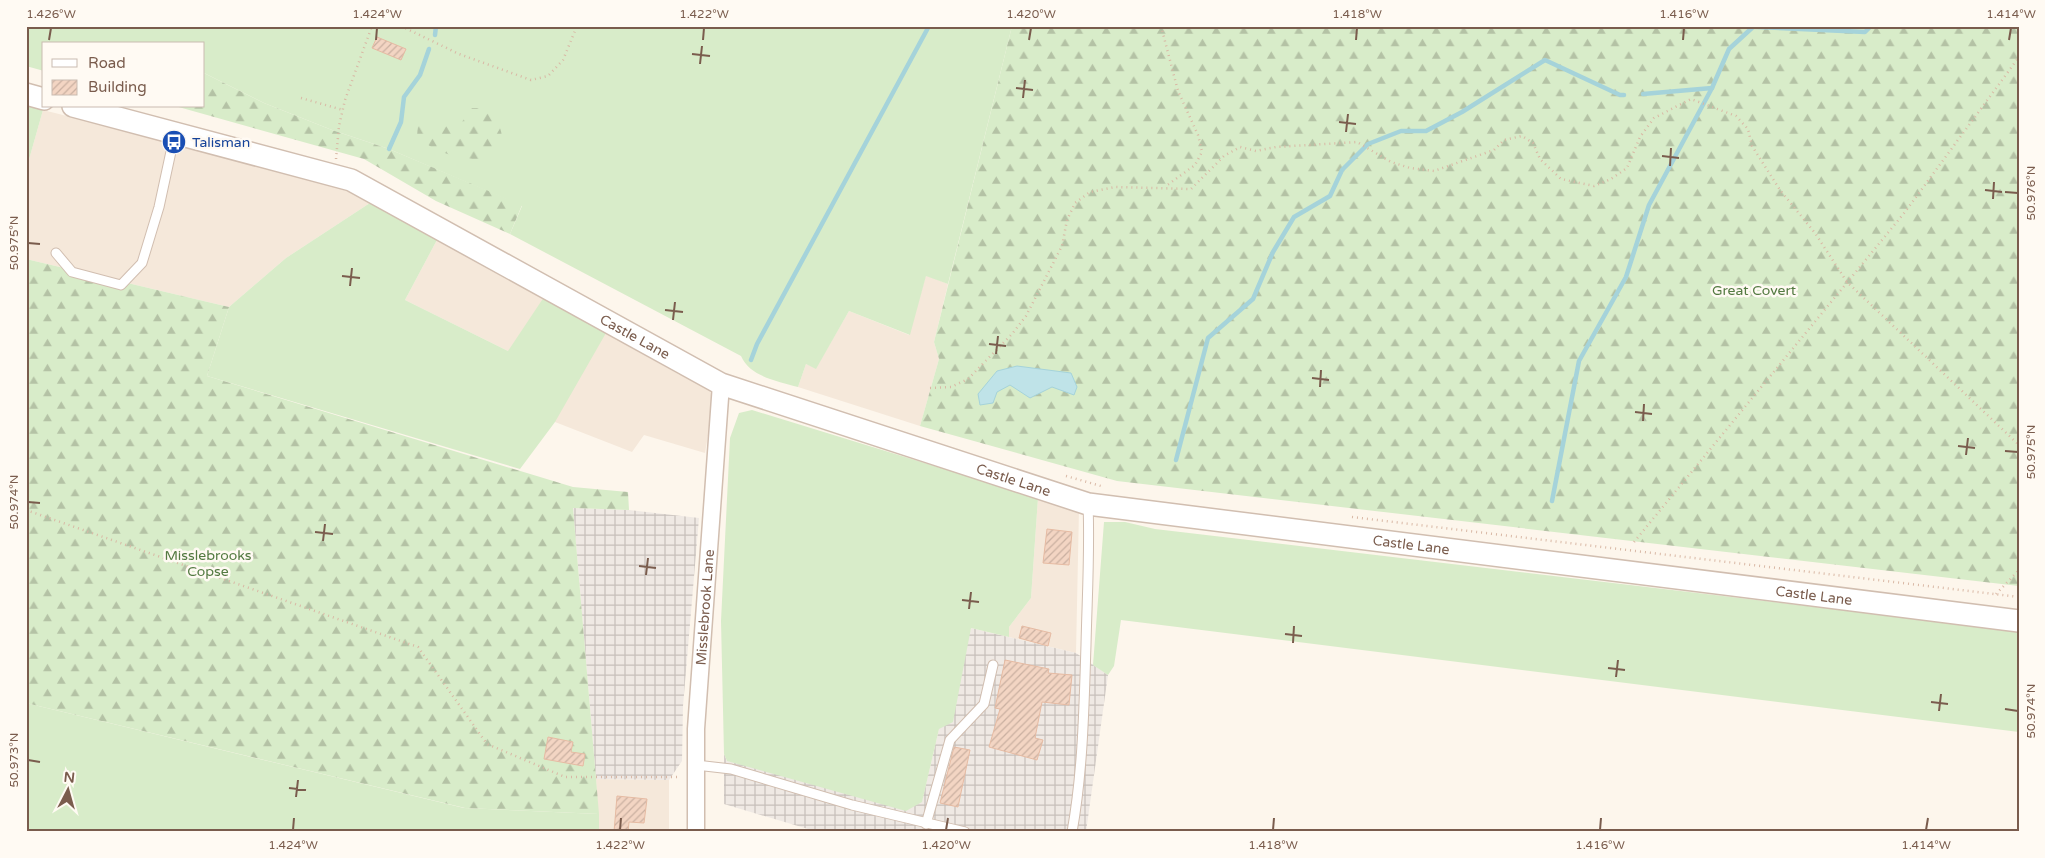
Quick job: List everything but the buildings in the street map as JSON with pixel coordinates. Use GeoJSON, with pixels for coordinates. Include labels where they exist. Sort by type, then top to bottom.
{"type":"FeatureCollection","features":[{"type":"Feature","properties":{"kind":"street"},"geometry":{"type":"LineString","coordinates":[[26,94],[42,98]]}},
{"type":"Feature","properties":{"kind":"street","name":"Castle Lane"},"geometry":{"type":"LineString","coordinates":[[81,108],[351,180],[721,384],[1088,504],[2019,621]]}},
{"type":"Feature","properties":{"kind":"street","name":"Misslebrook Lane"},"geometry":{"type":"LineString","coordinates":[[696,832],[696,729],[721,384]]}},
{"type":"Feature","properties":{"kind":"lane"},"geometry":{"type":"LineString","coordinates":[[56,253],[72,272],[121,285],[142,263],[159,207],[175,133]]}},
{"type":"Feature","properties":{"kind":"lane"},"geometry":{"type":"LineString","coordinates":[[1072,832],[1078,798],[1084,689],[1090,531],[1088,504]]}},
{"type":"Feature","properties":{"kind":"lane"},"geometry":{"type":"LineString","coordinates":[[926,824],[950,740],[984,704],[993,665]]}},
{"type":"Feature","properties":{"kind":"lane"},"geometry":{"type":"LineString","coordinates":[[696,772],[731,769],[852,805],[965,832]]}},
{"type":"Feature","properties":{"kind":"path"},"geometry":{"type":"LineString","coordinates":[[334,175],[339,126],[343,110],[372,26]]}},
{"type":"Feature","properties":{"kind":"path"},"geometry":{"type":"LineString","coordinates":[[401,26],[459,54],[531,80],[548,76],[563,60],[577,26]]}},
{"type":"Feature","properties":{"kind":"path"},"geometry":{"type":"LineString","coordinates":[[1161,26],[1178,91],[1198,135],[1202,152],[1195,165],[1165,187]]}},
{"type":"Feature","properties":{"kind":"path"},"geometry":{"type":"LineString","coordinates":[[1634,542],[1905,212],[2019,57]]}},
{"type":"Feature","properties":{"kind":"path"},"geometry":{"type":"LineString","coordinates":[[301,98],[343,110]]}},
{"type":"Feature","properties":{"kind":"path"},"geometry":{"type":"LineString","coordinates":[[930,388],[951,387],[968,379],[1012,334],[1026,316],[1062,246],[1068,220],[1076,203],[1090,192],[1115,187],[1191,189],[1224,156],[1240,146],[1256,151],[1276,147],[1357,142],[1391,162],[1410,168],[1434,170],[1494,150],[1504,140],[1522,136],[1533,143],[1540,159],[1562,179],[1594,186],[1611,179],[1628,168],[1640,137],[1654,118],[1691,100],[1736,116],[1748,129],[1756,154],[1780,190],[1815,233],[1847,282],[2019,445]]}},
{"type":"Feature","properties":{"kind":"path"},"geometry":{"type":"LineString","coordinates":[[1060,474],[1107,488]]}},
{"type":"Feature","properties":{"kind":"path"},"geometry":{"type":"LineString","coordinates":[[26,510],[418,647],[487,744],[566,776],[672,776],[696,772]]}},
{"type":"Feature","properties":{"kind":"path"},"geometry":{"type":"LineString","coordinates":[[1343,516],[2019,597]]}},
{"type":"Feature","properties":{"kind":"path"},"geometry":{"type":"LineString","coordinates":[[1996,594],[2019,570]]}},
{"type":"Feature","properties":{"kind":"shaded area"},"geometry":{"type":"Polygon","coordinates":[[[43,110],[312,178],[373,201],[286,258],[229,307],[26,259],[26,170],[43,110]]]}},
{"type":"Feature","properties":{"kind":"shaded area"},"geometry":{"type":"Polygon","coordinates":[[[438,238],[459,248],[678,374],[707,385],[714,400],[705,453],[644,435],[632,452],[555,422],[508,351],[405,300],[438,238]]]}},
{"type":"Feature","properties":{"kind":"shaded area"},"geometry":{"type":"Polygon","coordinates":[[[926,275],[948,284],[934,342],[939,359],[920,426],[798,387],[806,364],[816,368],[849,311],[909,335],[926,275]]]}},
{"type":"Feature","properties":{"kind":"shaded area"},"geometry":{"type":"Polygon","coordinates":[[[1038,498],[1079,509],[1076,653],[1009,637],[1009,627],[1031,598],[1038,498]]]}},
{"type":"Feature","properties":{"kind":"shaded area"},"geometry":{"type":"Polygon","coordinates":[[[573,508],[629,510],[699,518],[683,706],[682,761],[669,780],[596,779],[573,508]]]}},
{"type":"Feature","properties":{"kind":"shaded area"},"geometry":{"type":"Polygon","coordinates":[[[971,628],[1076,653],[1108,675],[1086,832],[818,832],[724,804],[724,754],[727,761],[922,801],[939,729],[971,628]]]}},
{"type":"Feature","properties":{"kind":"shaded area"},"geometry":{"type":"Polygon","coordinates":[[[596,779],[669,780],[669,832],[599,832],[596,779]]]}},
{"type":"Feature","properties":{"kind":"green space"},"geometry":{"type":"Polygon","coordinates":[[[26,26],[1012,26],[948,284],[926,276],[910,335],[849,311],[816,369],[806,364],[798,387],[765,377],[751,369],[741,356],[510,234],[522,206],[389,149],[332,130],[264,103],[205,74],[205,42],[42,42],[42,70],[26,66],[26,26]]]}},
{"type":"Feature","properties":{"kind":"green space","name":"Great Covert"},"geometry":{"type":"Polygon","coordinates":[[[1012,26],[2019,26],[2019,586],[1117,481],[920,426],[939,359],[934,342],[1012,26]]]}},
{"type":"Feature","properties":{"kind":"green space"},"geometry":{"type":"Polygon","coordinates":[[[205,74],[264,103],[332,130],[389,149],[522,205],[510,234],[436,201],[364,159],[182,108],[205,108],[205,74]]]}},
{"type":"Feature","properties":{"kind":"green space"},"geometry":{"type":"Polygon","coordinates":[[[26,105],[43,110],[26,170],[26,105]]]}},
{"type":"Feature","properties":{"kind":"green space"},"geometry":{"type":"Polygon","coordinates":[[[472,108],[485,108],[497,122],[502,136],[498,148],[484,161],[448,154],[433,148],[417,136],[418,125],[429,123],[459,126],[472,108]]]}},
{"type":"Feature","properties":{"kind":"green space"},"geometry":{"type":"Polygon","coordinates":[[[373,201],[438,238],[405,300],[508,351],[544,297],[606,333],[555,422],[520,469],[207,376],[229,307],[286,258],[373,201]]]}},
{"type":"Feature","properties":{"kind":"green space","name":"Misslebrooks Copse"},"geometry":{"type":"Polygon","coordinates":[[[26,259],[229,307],[207,376],[573,487],[628,492],[629,510],[573,508],[599,814],[465,808],[26,703],[26,259]]]}},
{"type":"Feature","properties":{"kind":"green space"},"geometry":{"type":"Polygon","coordinates":[[[752,410],[1038,498],[1031,598],[1009,627],[1009,637],[971,628],[953,722],[939,729],[922,802],[906,811],[727,761],[724,754],[721,621],[730,438],[739,413],[752,410]]]}},
{"type":"Feature","properties":{"kind":"green space"},"geometry":{"type":"Polygon","coordinates":[[[1104,522],[1125,522],[1155,529],[2019,631],[2019,732],[1121,620],[1114,666],[1108,675],[1093,665],[1104,522]]]}},
{"type":"Feature","properties":{"kind":"green space"},"geometry":{"type":"Polygon","coordinates":[[[26,703],[464,808],[599,814],[599,832],[26,832],[26,703]]]}},
{"type":"Feature","properties":{"kind":"water"},"geometry":{"type":"Polygon","coordinates":[[[1017,366],[1071,373],[1077,387],[1074,395],[1052,387],[1030,398],[1010,385],[997,392],[993,403],[980,405],[978,394],[997,371],[1017,366]]]}},
{"type":"Feature","properties":{"kind":"waterway"},"geometry":{"type":"LineString","coordinates":[[435,35],[436,26]]}},
{"type":"Feature","properties":{"kind":"waterway"},"geometry":{"type":"LineString","coordinates":[[751,360],[757,344],[929,26]]}},
{"type":"Feature","properties":{"kind":"waterway"},"geometry":{"type":"LineString","coordinates":[[1734,26],[1865,32],[1871,26]]}},
{"type":"Feature","properties":{"kind":"waterway"},"geometry":{"type":"LineString","coordinates":[[1643,94],[1712,88],[1729,49],[1753,27]]}},
{"type":"Feature","properties":{"kind":"waterway"},"geometry":{"type":"LineString","coordinates":[[389,149],[401,122],[404,97],[420,75],[429,49]]}},
{"type":"Feature","properties":{"kind":"waterway"},"geometry":{"type":"LineString","coordinates":[[1176,460],[1208,338],[1253,299],[1273,252],[1294,217],[1330,196],[1342,170],[1368,144],[1401,131],[1426,131],[1462,112],[1545,60],[1620,95],[1624,95]]}},
{"type":"Feature","properties":{"kind":"waterway"},"geometry":{"type":"LineString","coordinates":[[1552,501],[1579,361],[1626,277],[1649,205],[1712,88]]}},
{"type":"Feature","properties":{"kind":"place","name":"Talisman"},"geometry":{"type":"Point","coordinates":[174,142]}}]}
